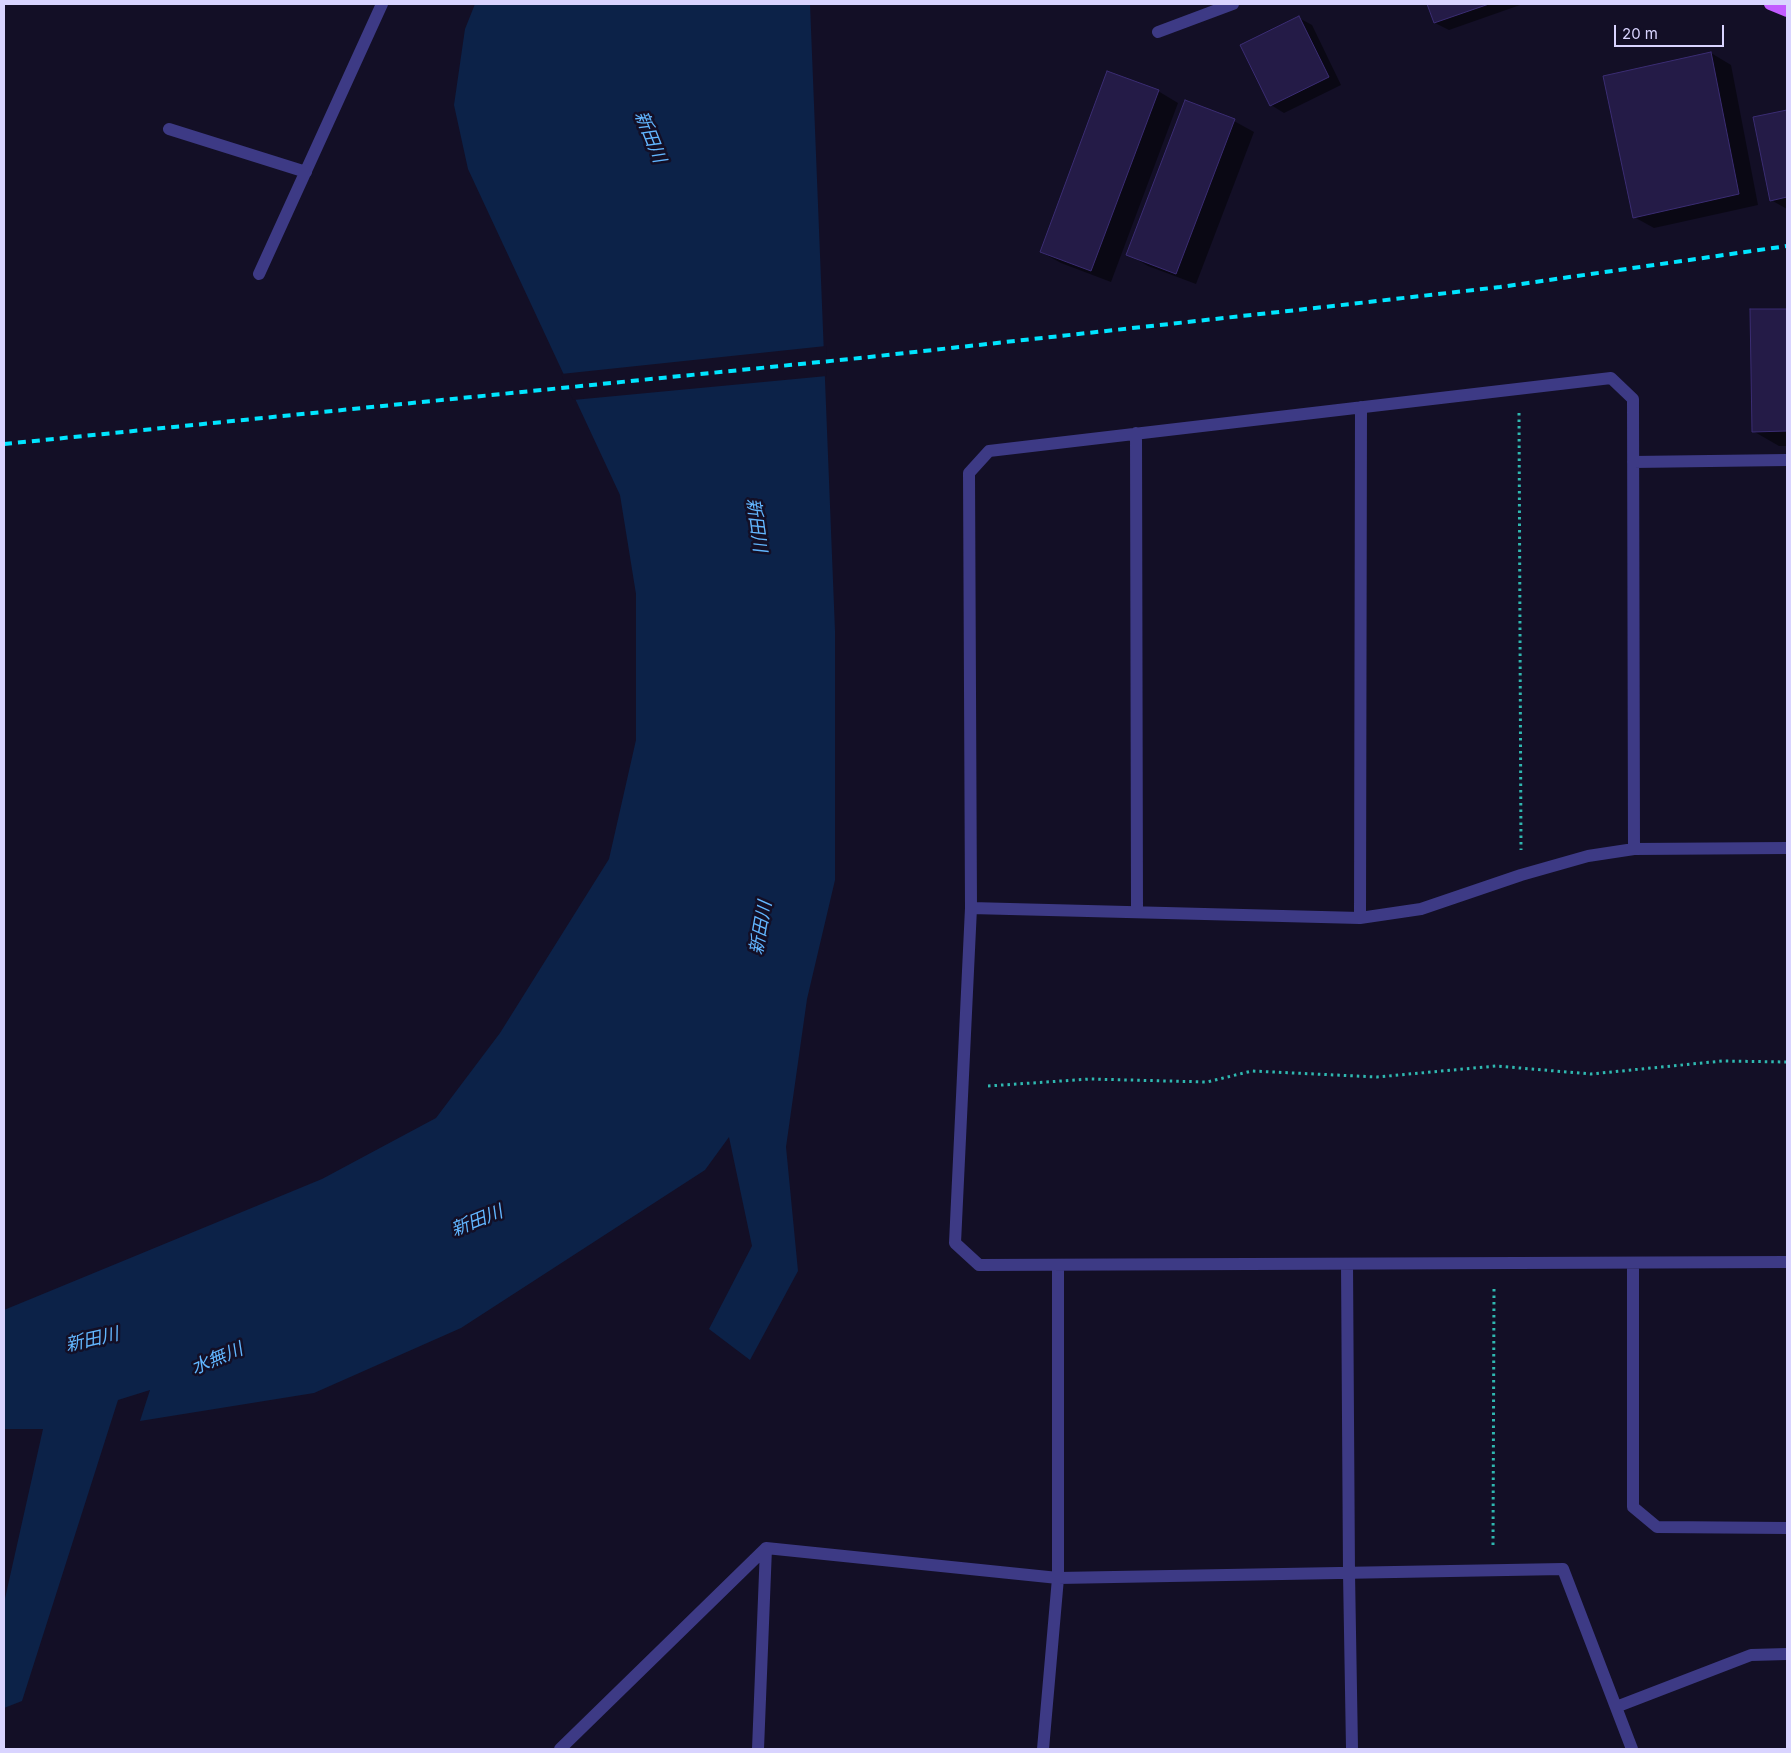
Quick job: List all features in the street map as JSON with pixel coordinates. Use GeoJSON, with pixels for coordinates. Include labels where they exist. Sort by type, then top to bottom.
{"type":"FeatureCollection","features":[{"type":"Feature","properties":{"kind":"main road"},"geometry":{"type":"LineString","coordinates":[[1770,4],[1787,11]]}},
{"type":"Feature","properties":{"kind":"street"},"geometry":{"type":"LineString","coordinates":[[259,274],[380,4]]}},
{"type":"Feature","properties":{"kind":"street"},"geometry":{"type":"LineString","coordinates":[[1158,32],[1233,4]]}},
{"type":"Feature","properties":{"kind":"street"},"geometry":{"type":"LineString","coordinates":[[169,129],[306,172]]}},
{"type":"Feature","properties":{"kind":"street"},"geometry":{"type":"LineString","coordinates":[[1634,849],[1633,399],[1611,378],[989,450],[969,473],[971,908],[955,1243],[979,1265],[1787,1262]]}},
{"type":"Feature","properties":{"kind":"street"},"geometry":{"type":"LineString","coordinates":[[1360,918],[1361,407]]}},
{"type":"Feature","properties":{"kind":"street"},"geometry":{"type":"LineString","coordinates":[[1136,434],[1137,912]]}},
{"type":"Feature","properties":{"kind":"street"},"geometry":{"type":"LineString","coordinates":[[1633,462],[1787,460]]}},
{"type":"Feature","properties":{"kind":"street"},"geometry":{"type":"LineString","coordinates":[[971,908],[1360,918],[1421,909],[1521,875],[1588,856],[1634,849],[1787,848]]}},
{"type":"Feature","properties":{"kind":"street"},"geometry":{"type":"LineString","coordinates":[[1347,1264],[1348,1573],[1352,1749]]}},
{"type":"Feature","properties":{"kind":"street"},"geometry":{"type":"LineString","coordinates":[[1633,1264],[1633,1507],[1657,1527],[1787,1528]]}},
{"type":"Feature","properties":{"kind":"street"},"geometry":{"type":"LineString","coordinates":[[1043,1749],[1058,1578],[1058,1265]]}},
{"type":"Feature","properties":{"kind":"street"},"geometry":{"type":"LineString","coordinates":[[766,1548],[1058,1578],[1563,1569],[1632,1749]]}},
{"type":"Feature","properties":{"kind":"street"},"geometry":{"type":"LineString","coordinates":[[560,1749],[766,1548]]}},
{"type":"Feature","properties":{"kind":"street"},"geometry":{"type":"LineString","coordinates":[[758,1749],[766,1548]]}},
{"type":"Feature","properties":{"kind":"street"},"geometry":{"type":"LineString","coordinates":[[1616,1707],[1751,1655],[1787,1654]]}},
{"type":"Feature","properties":{"kind":"path"},"geometry":{"type":"LineString","coordinates":[[1519,389],[1521,875]]}},
{"type":"Feature","properties":{"kind":"path"},"geometry":{"type":"LineString","coordinates":[[962,1088],[1090,1079],[1207,1082],[1252,1071],[1377,1077],[1496,1066],[1591,1074],[1722,1061],[1787,1062]]}},
{"type":"Feature","properties":{"kind":"path"},"geometry":{"type":"LineString","coordinates":[[1492,1570],[1494,1264]]}},
{"type":"Feature","properties":{"kind":"water"},"geometry":{"type":"Polygon","coordinates":[[[475,4],[810,4],[835,631],[835,880],[807,999],[786,1147],[798,1271],[750,1360],[709,1329],[752,1246],[729,1137],[705,1170],[461,1328],[314,1393],[140,1421],[150,1390],[118,1400],[22,1701],[4,1708],[4,1603],[43,1429],[4,1429],[4,1310],[322,1179],[436,1118],[500,1033],[609,859],[636,740],[636,594],[620,495],[468,169],[454,105],[465,29],[475,4]]]}},
{"type":"Feature","properties":{"kind":"pier"},"geometry":{"type":"Polygon","coordinates":[[[826,346],[827,376],[573,400],[561,374],[826,346]]]}},
{"type":"Feature","properties":{"kind":"building"},"geometry":{"type":"Polygon","coordinates":[[[1427,4],[1489,4],[1434,23],[1427,4]]]}},
{"type":"Feature","properties":{"kind":"building"},"geometry":{"type":"Polygon","coordinates":[[[1299,16],[1329,77],[1270,106],[1240,45],[1299,16]]]}},
{"type":"Feature","properties":{"kind":"building"},"geometry":{"type":"Polygon","coordinates":[[[1711,52],[1739,194],[1633,218],[1603,76],[1711,52]]]}},
{"type":"Feature","properties":{"kind":"building"},"geometry":{"type":"Polygon","coordinates":[[[1107,71],[1159,90],[1091,271],[1040,252],[1107,71]]]}},
{"type":"Feature","properties":{"kind":"building"},"geometry":{"type":"Polygon","coordinates":[[[1185,100],[1235,119],[1176,274],[1126,255],[1185,100]]]}},
{"type":"Feature","properties":{"kind":"building"},"geometry":{"type":"Polygon","coordinates":[[[1787,110],[1787,197],[1770,201],[1753,117],[1787,110]]]}},
{"type":"Feature","properties":{"kind":"building"},"geometry":{"type":"Polygon","coordinates":[[[1750,309],[1787,309],[1787,431],[1752,432],[1750,309]]]}},
{"type":"Feature","properties":{"kind":"railway"},"geometry":{"type":"LineString","coordinates":[[4,444],[860,358],[1333,306],[1500,287],[1787,246]]}},
{"type":"Feature","properties":{"kind":"water label","name":"新田川"},"geometry":{"type":"Point","coordinates":[650,137]}},
{"type":"Feature","properties":{"kind":"water label","name":"新田川"},"geometry":{"type":"Point","coordinates":[756,525]}},
{"type":"Feature","properties":{"kind":"water label","name":"新田川"},"geometry":{"type":"Point","coordinates":[761,928]}},
{"type":"Feature","properties":{"kind":"water label","name":"新田川"},"geometry":{"type":"Point","coordinates":[477,1221]}},
{"type":"Feature","properties":{"kind":"water label","name":"新田川"},"geometry":{"type":"Point","coordinates":[92,1340]}},
{"type":"Feature","properties":{"kind":"water label","name":"水無川"},"geometry":{"type":"Point","coordinates":[217,1359]}}]}
